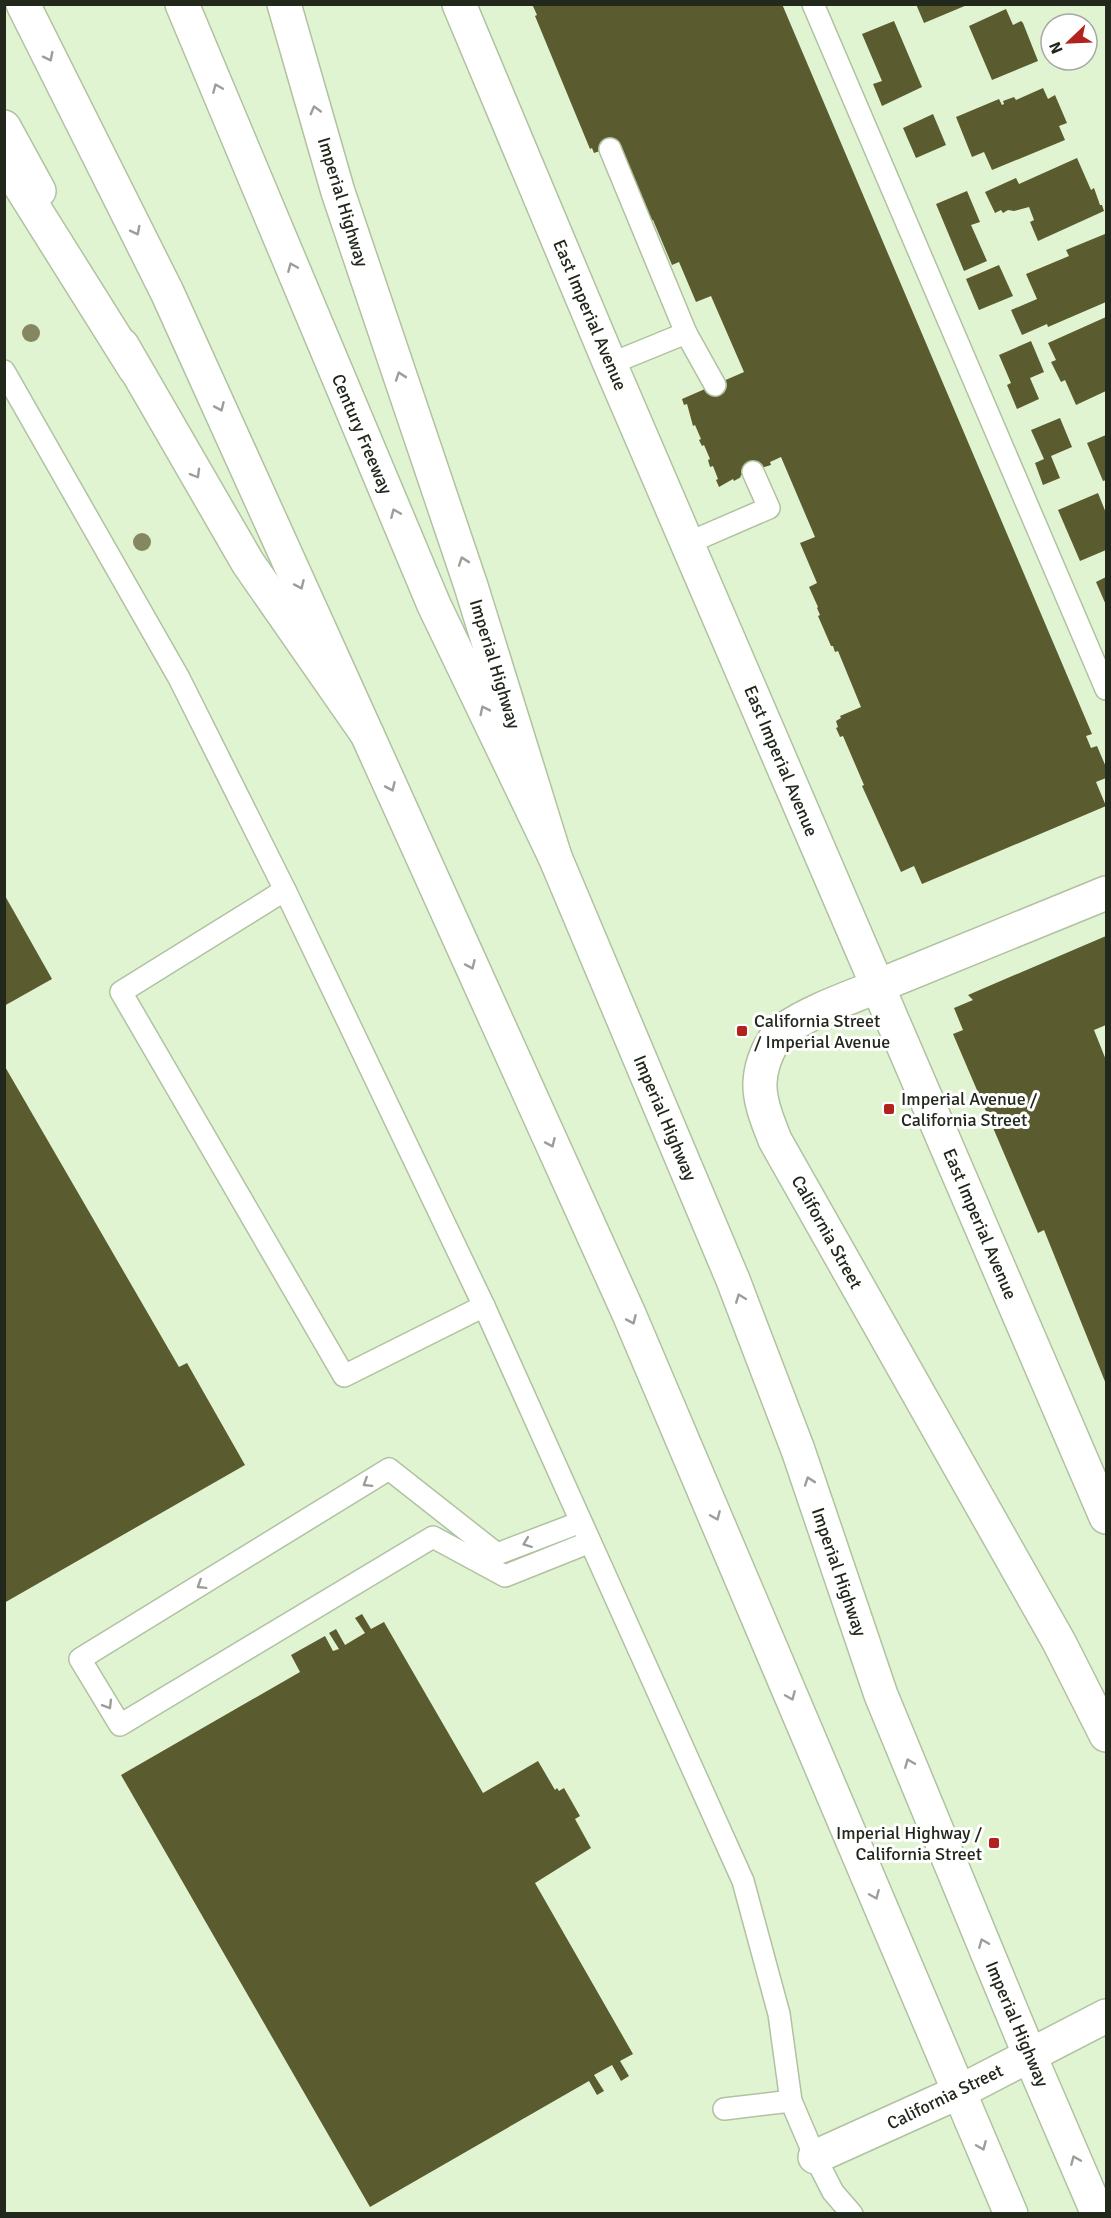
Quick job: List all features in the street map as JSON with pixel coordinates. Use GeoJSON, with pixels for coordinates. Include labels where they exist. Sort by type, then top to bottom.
{"type":"FeatureCollection","features":[{"type":"Feature","properties":{"kind":"main road"},"geometry":{"type":"LineString","coordinates":[[23,4],[167,292],[629,1314],[1011,2214]]}},
{"type":"Feature","properties":{"kind":"main road","name":"Century Freeway"},"geometry":{"type":"LineString","coordinates":[[182,4],[434,605],[555,857]]}},
{"type":"Feature","properties":{"kind":"main road","name":"Imperial Highway"},"geometry":{"type":"LineString","coordinates":[[284,4],[338,192],[471,586],[555,857],[733,1280],[798,1450],[881,1695],[1098,2214]]}},
{"type":"Feature","properties":{"kind":"main road","name":"East Imperial Avenue"},"geometry":{"type":"LineString","coordinates":[[459,4],[610,364],[1107,1517]]}},
{"type":"Feature","properties":{"kind":"main road"},"geometry":{"type":"LineString","coordinates":[[4,127],[135,369],[248,563],[367,734]]}},
{"type":"Feature","properties":{"kind":"main road"},"geometry":{"type":"LineString","coordinates":[[4,160],[135,369]]}},
{"type":"Feature","properties":{"kind":"main road","name":"California Street"},"geometry":{"type":"LineString","coordinates":[[1107,893],[822,1009],[783,1030],[764,1057],[760,1083],[765,1112],[775,1140],[1053,1632],[1107,1735]]}},
{"type":"Feature","properties":{"kind":"main road","name":"California Street"},"geometry":{"type":"LineString","coordinates":[[814,2157],[958,2092],[1107,2016]]}},
{"type":"Feature","properties":{"kind":"lane"},"geometry":{"type":"LineString","coordinates":[[813,4],[1107,689]]}},
{"type":"Feature","properties":{"kind":"lane"},"geometry":{"type":"LineString","coordinates":[[609,149],[686,333],[715,385]]}},
{"type":"Feature","properties":{"kind":"lane"},"geometry":{"type":"LineString","coordinates":[[610,364],[686,333]]}},
{"type":"Feature","properties":{"kind":"lane"},"geometry":{"type":"LineString","coordinates":[[4,371],[179,678],[285,890],[484,1306],[743,1881],[779,2014],[790,2101],[814,2157],[833,2192],[852,2214]]}},
{"type":"Feature","properties":{"kind":"lane"},"geometry":{"type":"LineString","coordinates":[[688,543],[769,508],[753,472]]}},
{"type":"Feature","properties":{"kind":"lane"},"geometry":{"type":"LineString","coordinates":[[285,890],[121,992],[344,1376],[484,1306]]}},
{"type":"Feature","properties":{"kind":"lane"},"geometry":{"type":"LineString","coordinates":[[581,1522],[497,1554],[389,1469],[80,1659],[120,1725],[433,1537],[505,1576],[590,1542]]}},
{"type":"Feature","properties":{"kind":"lane"},"geometry":{"type":"LineString","coordinates":[[724,2109],[790,2101]]}},
{"type":"Feature","properties":{"kind":"building"},"geometry":{"type":"Polygon","coordinates":[[[532,4],[782,4],[1092,734],[1086,736],[1091,748],[1097,746],[1106,767],[1106,778],[1096,782],[1106,806],[922,884],[914,866],[901,872],[862,786],[864,785],[843,736],[840,737],[836,728],[838,727],[836,721],[841,718],[840,716],[861,707],[838,651],[835,652],[831,646],[818,616],[820,615],[818,607],[809,587],[817,583],[800,543],[815,537],[781,457],[770,462],[771,465],[748,472],[719,487],[713,466],[710,467],[708,460],[710,459],[704,445],[702,446],[699,440],[701,439],[695,425],[693,426],[687,404],[684,405],[682,399],[744,372],[711,296],[696,302],[679,262],[672,265],[653,220],[650,221],[621,145],[601,153],[600,151],[594,153],[592,148],[590,149],[532,4]]]}},
{"type":"Feature","properties":{"kind":"building"},"geometry":{"type":"Polygon","coordinates":[[[916,4],[967,4],[967,5],[924,23],[916,4]]]}},
{"type":"Feature","properties":{"kind":"building"},"geometry":{"type":"Polygon","coordinates":[[[1006,9],[1013,25],[1021,21],[1023,23],[1038,61],[992,80],[969,26],[1006,9]]]}},
{"type":"Feature","properties":{"kind":"building"},"geometry":{"type":"Polygon","coordinates":[[[894,21],[922,87],[882,106],[873,84],[882,81],[862,34],[894,21]]]}},
{"type":"Feature","properties":{"kind":"building"},"geometry":{"type":"Polygon","coordinates":[[[1043,88],[1048,99],[1055,95],[1067,123],[1059,126],[1065,140],[992,170],[984,152],[972,157],[956,117],[999,99],[1002,105],[1003,101],[1014,97],[1016,100],[1043,88]]]}},
{"type":"Feature","properties":{"kind":"building"},"geometry":{"type":"Polygon","coordinates":[[[933,114],[946,145],[916,158],[903,128],[933,114]]]}},
{"type":"Feature","properties":{"kind":"building"},"geometry":{"type":"Polygon","coordinates":[[[1077,158],[1091,190],[1094,188],[1104,211],[1038,241],[1030,222],[1034,220],[1029,207],[1003,213],[1001,210],[995,213],[985,192],[1016,178],[1019,184],[1077,158]]]}},
{"type":"Feature","properties":{"kind":"building"},"geometry":{"type":"Polygon","coordinates":[[[967,191],[980,222],[971,225],[987,261],[964,271],[936,204],[967,191]]]}},
{"type":"Feature","properties":{"kind":"building"},"geometry":{"type":"Polygon","coordinates":[[[1105,234],[1106,302],[1048,327],[1047,324],[1022,335],[1011,310],[1037,299],[1026,274],[1069,256],[1066,250],[1105,234]]]}},
{"type":"Feature","properties":{"kind":"building"},"geometry":{"type":"Polygon","coordinates":[[[999,265],[1013,296],[979,310],[966,279],[999,265]]]}},
{"type":"Feature","properties":{"kind":"building"},"geometry":{"type":"Polygon","coordinates":[[[1106,317],[1106,391],[1076,405],[1065,380],[1061,382],[1051,362],[1056,360],[1048,343],[1106,317]]]}},
{"type":"Feature","properties":{"kind":"building"},"geometry":{"type":"Polygon","coordinates":[[[1031,341],[1044,372],[1030,378],[1039,399],[1017,409],[1007,385],[1011,383],[999,355],[1031,341]]]}},
{"type":"Feature","properties":{"kind":"building"},"geometry":{"type":"Polygon","coordinates":[[[1060,418],[1072,447],[1051,456],[1060,478],[1043,485],[1035,463],[1044,459],[1031,430],[1060,418]]]}},
{"type":"Feature","properties":{"kind":"building"},"geometry":{"type":"Polygon","coordinates":[[[1106,435],[1106,480],[1103,481],[1087,443],[1106,435]]]}},
{"type":"Feature","properties":{"kind":"building"},"geometry":{"type":"Polygon","coordinates":[[[1098,493],[1106,513],[1106,550],[1080,561],[1058,510],[1098,493]]]}},
{"type":"Feature","properties":{"kind":"building"},"geometry":{"type":"Polygon","coordinates":[[[1106,577],[1106,605],[1096,582],[1106,577]]]}},
{"type":"Feature","properties":{"kind":"building"},"geometry":{"type":"Polygon","coordinates":[[[4,894],[52,979],[4,1006],[4,894]]]}},
{"type":"Feature","properties":{"kind":"building"},"geometry":{"type":"Polygon","coordinates":[[[1106,936],[1106,1025],[1094,1030],[1106,1060],[1106,1384],[1044,1230],[1038,1233],[953,1034],[963,1030],[954,1008],[973,1000],[968,995],[1106,936]]]}},
{"type":"Feature","properties":{"kind":"building"},"geometry":{"type":"Polygon","coordinates":[[[4,1065],[179,1367],[187,1363],[245,1465],[4,1603],[4,1065]]]}},
{"type":"Feature","properties":{"kind":"building"},"geometry":{"type":"Polygon","coordinates":[[[362,1614],[371,1629],[384,1622],[483,1793],[538,1761],[555,1790],[557,1788],[559,1791],[564,1788],[580,1816],[575,1819],[591,1848],[535,1883],[633,2054],[620,2061],[629,2076],[621,2081],[612,2065],[594,2075],[604,2091],[597,2095],[589,2081],[370,2207],[121,1775],[300,1672],[291,1655],[325,1636],[333,1651],[339,1649],[329,1633],[336,1629],[345,1645],[365,1633],[355,1618],[362,1614]]]}},
{"type":"Feature","properties":{"kind":"place","name":"California Street / Imperial Avenue"},"geometry":{"type":"Point","coordinates":[742,1031]}},
{"type":"Feature","properties":{"kind":"place","name":"Imperial Avenue / California Street"},"geometry":{"type":"Point","coordinates":[889,1109]}},
{"type":"Feature","properties":{"kind":"place","name":"Imperial Highway / California Street"},"geometry":{"type":"Point","coordinates":[994,1843]}}]}
